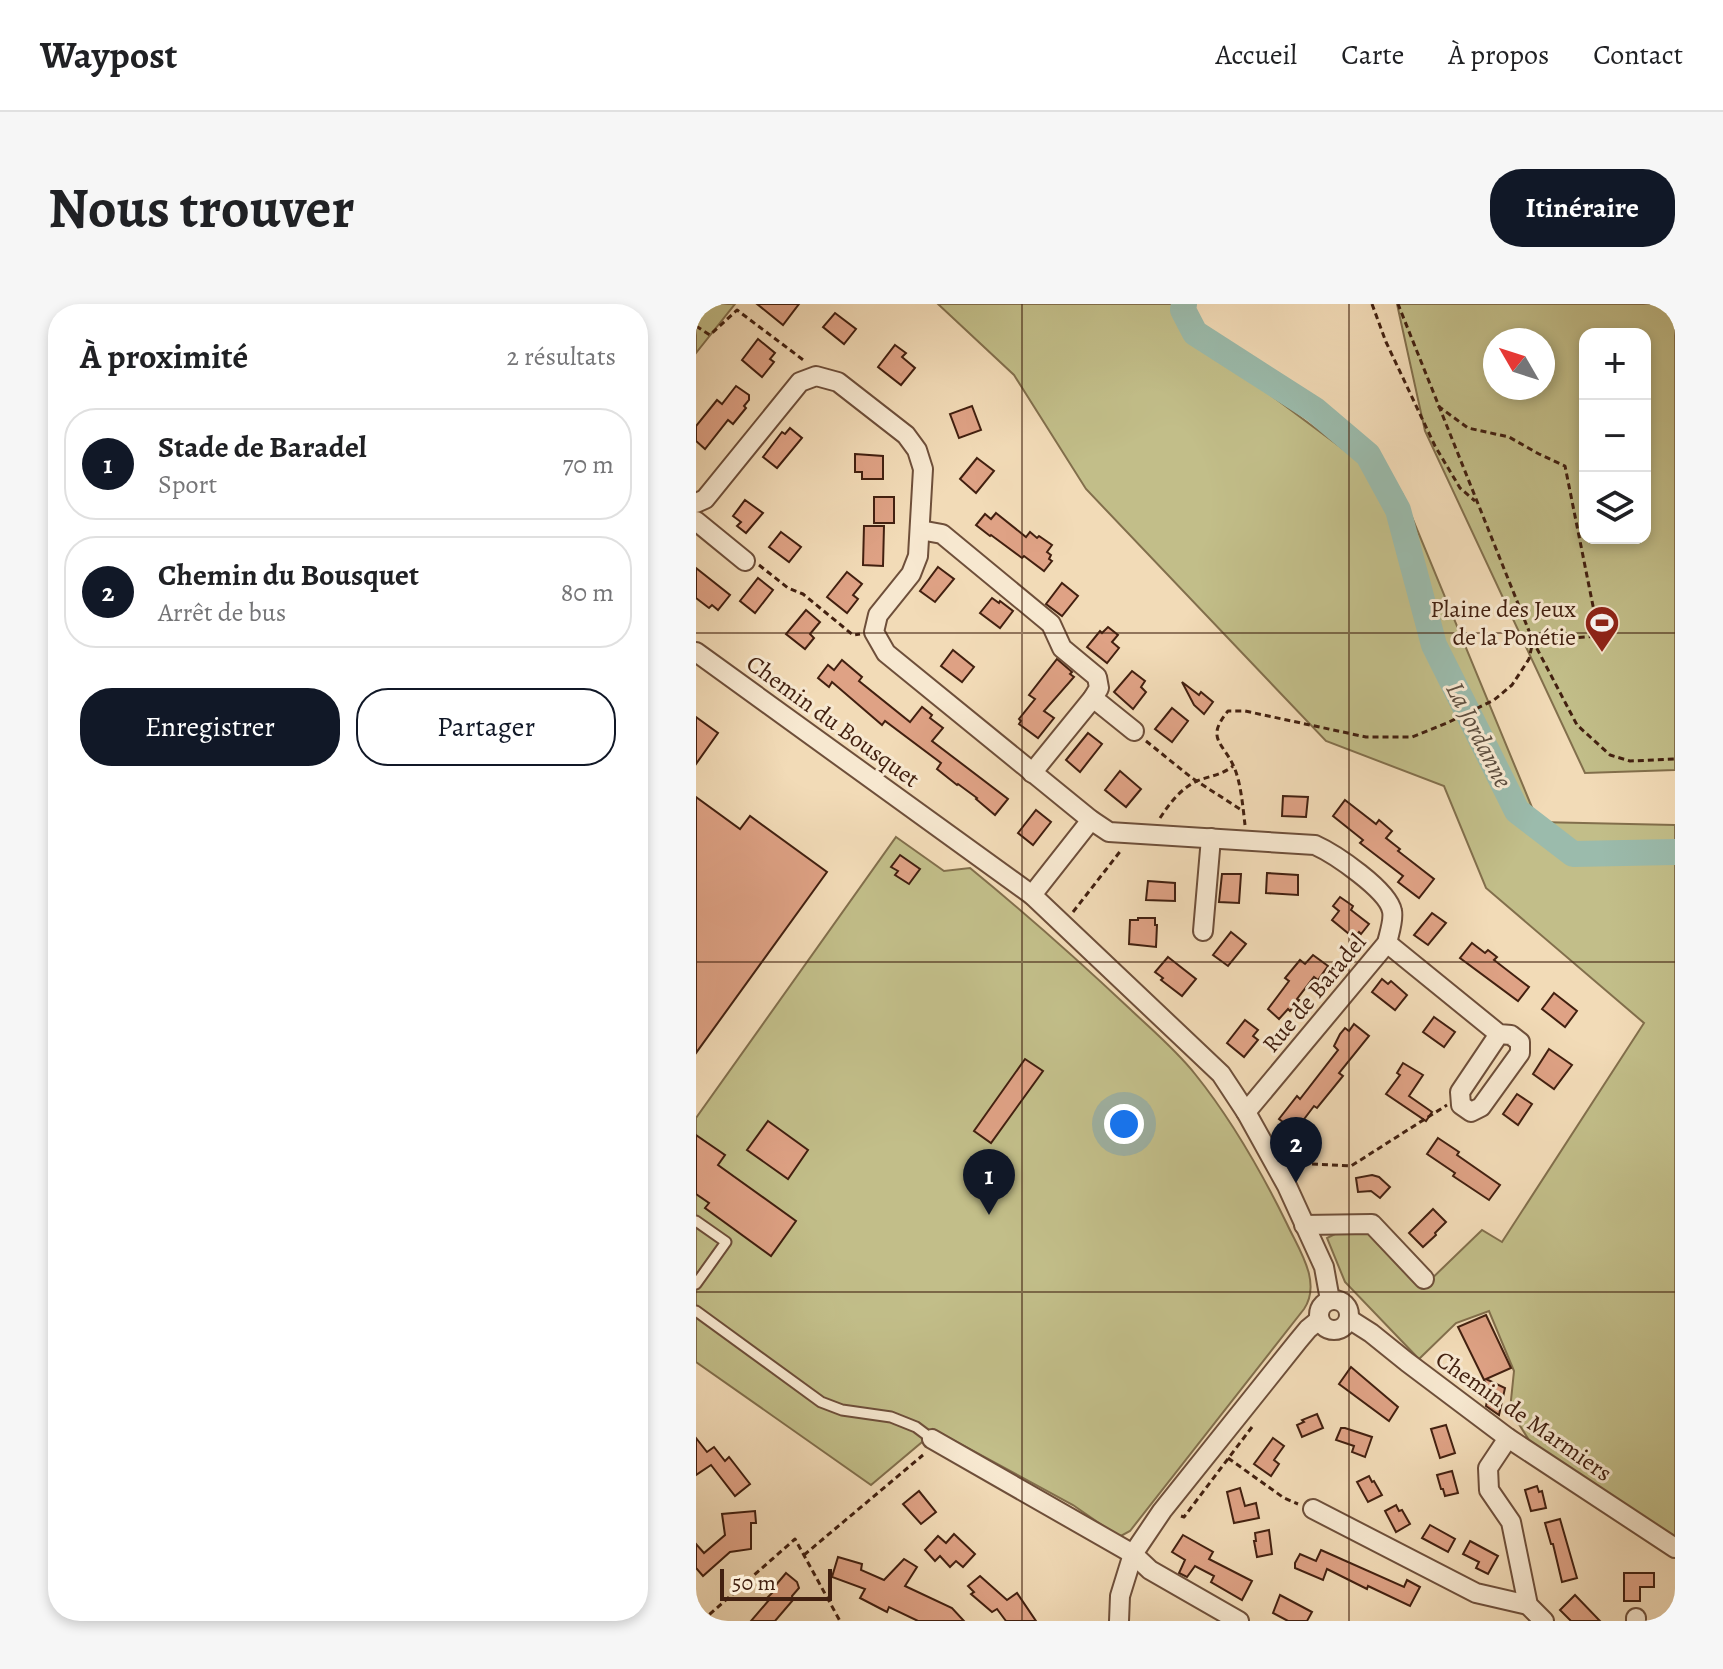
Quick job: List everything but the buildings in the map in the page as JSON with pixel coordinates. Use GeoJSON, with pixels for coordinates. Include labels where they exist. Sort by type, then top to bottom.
{"type":"FeatureCollection","features":[{"type":"Feature","properties":{"kind":"street"},"geometry":{"type":"LineString","coordinates":[[696,503],[705,499],[800,382],[816,376],[838,382],[906,435],[917,450],[923,469],[918,556],[911,574],[878,615],[874,632]]}},
{"type":"Feature","properties":{"kind":"street"},"geometry":{"type":"LineString","coordinates":[[696,521],[745,561]]}},
{"type":"Feature","properties":{"kind":"street"},"geometry":{"type":"LineString","coordinates":[[920,530],[942,534],[1051,624],[1062,648],[1097,677],[1099,688],[1093,698],[1032,773]]}},
{"type":"Feature","properties":{"kind":"street","name":"Rue de Baradel"},"geometry":{"type":"LineString","coordinates":[[874,632],[886,653],[1109,832],[1315,845],[1332,853],[1385,896],[1393,913],[1387,943],[1246,1112]]}},
{"type":"Feature","properties":{"kind":"street","name":"Chemin du Bousquet"},"geometry":{"type":"LineString","coordinates":[[696,652],[1032,895],[1221,1074],[1246,1112],[1304,1225],[1324,1267],[1330,1300]]}},
{"type":"Feature","properties":{"kind":"street"},"geometry":{"type":"LineString","coordinates":[[1093,698],[1134,731]]}},
{"type":"Feature","properties":{"kind":"street"},"geometry":{"type":"LineString","coordinates":[[1032,895],[1091,820]]}},
{"type":"Feature","properties":{"kind":"street"},"geometry":{"type":"LineString","coordinates":[[1203,931],[1211,838]]}},
{"type":"Feature","properties":{"kind":"street"},"geometry":{"type":"LineString","coordinates":[[1387,943],[1499,1034],[1511,1035],[1520,1042],[1520,1053],[1481,1107],[1471,1112],[1461,1105],[1460,1092],[1499,1034]]}},
{"type":"Feature","properties":{"kind":"street"},"geometry":{"type":"LineString","coordinates":[[1304,1225],[1372,1224],[1424,1279]]}},
{"type":"Feature","properties":{"kind":"street"},"geometry":{"type":"LineString","coordinates":[[1330,1300],[1341,1301],[1348,1309],[1349,1319],[1337,1330],[1326,1329],[1319,1320],[1320,1308],[1330,1300]]}},
{"type":"Feature","properties":{"kind":"street","name":"Chemin de Marmiers"},"geometry":{"type":"LineString","coordinates":[[1349,1319],[1508,1438],[1675,1548]]}},
{"type":"Feature","properties":{"kind":"street"},"geometry":{"type":"LineString","coordinates":[[1119,1621],[1120,1596],[1133,1554],[1162,1511],[1308,1329],[1319,1320]]}},
{"type":"Feature","properties":{"kind":"street"},"geometry":{"type":"LineString","coordinates":[[1508,1438],[1488,1468],[1489,1490],[1511,1522],[1528,1605]]}},
{"type":"Feature","properties":{"kind":"street"},"geometry":{"type":"LineString","coordinates":[[935,1440],[1133,1554],[1150,1570],[1239,1621]]}},
{"type":"Feature","properties":{"kind":"street"},"geometry":{"type":"LineString","coordinates":[[1313,1509],[1476,1593],[1528,1605],[1544,1621]]}},
{"type":"Feature","properties":{"kind":"lane"},"geometry":{"type":"LineString","coordinates":[[696,1221],[726,1242],[696,1284]]}},
{"type":"Feature","properties":{"kind":"lane"},"geometry":{"type":"LineString","coordinates":[[696,1311],[821,1402],[842,1410],[891,1417],[916,1427],[935,1440]]}},
{"type":"Feature","properties":{"kind":"path"},"geometry":{"type":"LineString","coordinates":[[1372,304],[1386,342],[1435,446],[1460,488],[1477,503]]}},
{"type":"Feature","properties":{"kind":"path"},"geometry":{"type":"LineString","coordinates":[[1398,304],[1533,641],[1577,725],[1610,755],[1630,761],[1675,759]]}},
{"type":"Feature","properties":{"kind":"path"},"geometry":{"type":"LineString","coordinates":[[696,326],[710,335],[737,310],[814,367],[816,376]]}},
{"type":"Feature","properties":{"kind":"path"},"geometry":{"type":"LineString","coordinates":[[1438,406],[1468,428],[1509,437],[1565,466],[1599,636],[1533,641]]}},
{"type":"Feature","properties":{"kind":"path"},"geometry":{"type":"LineString","coordinates":[[745,561],[755,562],[788,588],[803,594],[853,635],[874,632]]}},
{"type":"Feature","properties":{"kind":"path"},"geometry":{"type":"LineString","coordinates":[[1248,841],[1233,766],[1217,739],[1217,724],[1228,711],[1245,711],[1366,737],[1412,737],[1494,700],[1512,685],[1529,659],[1533,641]]}},
{"type":"Feature","properties":{"kind":"path"},"geometry":{"type":"LineString","coordinates":[[1134,731],[1197,781],[1243,811]]}},
{"type":"Feature","properties":{"kind":"path"},"geometry":{"type":"LineString","coordinates":[[1063,925],[1181,791],[1233,766]]}},
{"type":"Feature","properties":{"kind":"path"},"geometry":{"type":"LineString","coordinates":[[1274,1163],[1351,1166],[1460,1097]]}},
{"type":"Feature","properties":{"kind":"path"},"geometry":{"type":"LineString","coordinates":[[804,1555],[935,1440]]}},
{"type":"Feature","properties":{"kind":"path"},"geometry":{"type":"LineString","coordinates":[[1217,1442],[1229,1459],[1251,1475],[1284,1498],[1313,1509]]}},
{"type":"Feature","properties":{"kind":"path"},"geometry":{"type":"LineString","coordinates":[[702,1621],[795,1539],[840,1621]]}},
{"type":"Feature","properties":{"kind":"shaded area"},"geometry":{"type":"Polygon","coordinates":[[[696,304],[735,304],[696,353],[696,304]]]}},
{"type":"Feature","properties":{"kind":"shaded area"},"geometry":{"type":"Polygon","coordinates":[[[938,304],[1181,304],[1189,334],[1402,493],[1538,822],[1675,825],[1675,1542],[1539,1456],[1510,1410],[1514,1371],[1489,1311],[1456,1323],[1419,1359],[1345,1282],[1327,1238],[1345,1229],[1365,1230],[1422,1288],[1482,1230],[1502,1242],[1644,1023],[1486,888],[1444,786],[1326,741],[1086,489],[1014,375],[938,304]]]}},
{"type":"Feature","properties":{"kind":"shaded area","name":"Plaine des Jeux de la Ponétie"},"geometry":{"type":"Polygon","coordinates":[[[1397,304],[1675,304],[1675,770],[1585,773],[1425,431],[1397,304]]]}},
{"type":"Feature","properties":{"kind":"shaded area"},"geometry":{"type":"Polygon","coordinates":[[[896,837],[944,871],[970,868],[1071,955],[1180,1057],[1209,1091],[1245,1146],[1307,1266],[1311,1288],[1304,1309],[1130,1531],[1119,1537],[1073,1505],[933,1429],[928,1437],[871,1485],[696,1362],[696,1118],[896,837]]]}},
{"type":"Feature","properties":{"kind":"waterway","name":"La Jordanne"},"geometry":{"type":"LineString","coordinates":[[1184,304],[1183,310],[1195,333],[1315,410],[1368,455],[1398,510],[1434,645],[1517,811],[1573,854],[1675,852]]}},
{"type":"Feature","properties":{"kind":"place","name":"Plaine des Jeux de la Ponétie"},"geometry":{"type":"Point","coordinates":[1602,654]}},
{"type":"Feature","properties":{"kind":"place","name":"Chemin du Bousquet"},"geometry":{"type":"Point","coordinates":[1296,1183]}},
{"type":"Feature","properties":{"kind":"place","name":"Stade de Baradel"},"geometry":{"type":"Point","coordinates":[989,1215]}}]}
